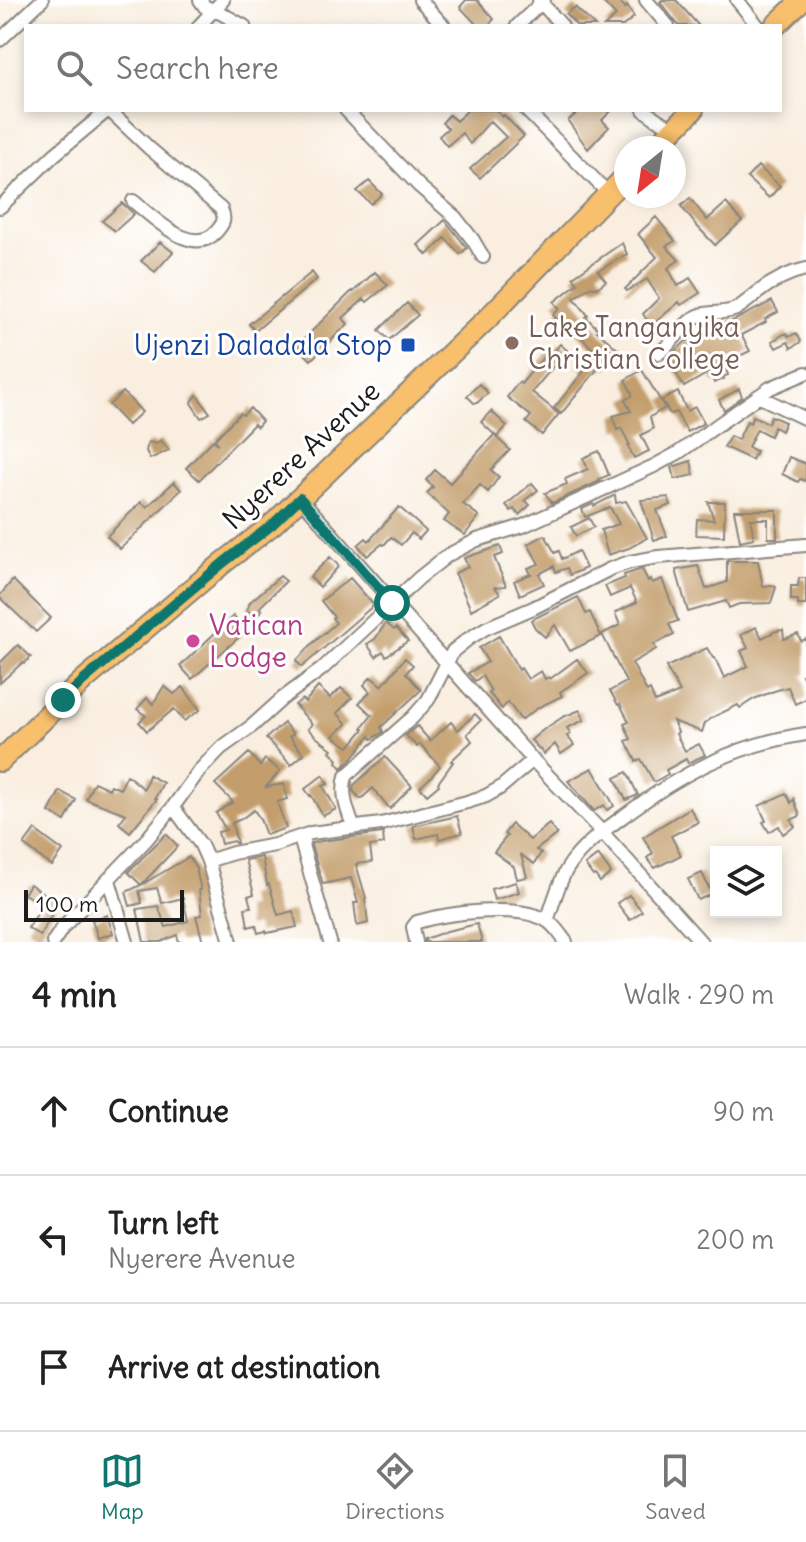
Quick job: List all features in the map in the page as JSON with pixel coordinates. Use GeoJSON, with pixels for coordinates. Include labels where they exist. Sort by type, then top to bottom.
{"type":"FeatureCollection","features":[{"type":"Feature","properties":{"kind":"main road"},"geometry":{"type":"LineString","coordinates":[[777,24],[802,0]]}},
{"type":"Feature","properties":{"kind":"main road"},"geometry":{"type":"LineString","coordinates":[[668,136],[691,112]]}},
{"type":"Feature","properties":{"kind":"main road","name":"Nyerere Avenue"},"geometry":{"type":"LineString","coordinates":[[0,761],[84,680],[273,524],[488,318],[614,187]]}},
{"type":"Feature","properties":{"kind":"street"},"geometry":{"type":"LineString","coordinates":[[0,40],[42,0]]}},
{"type":"Feature","properties":{"kind":"street"},"geometry":{"type":"LineString","coordinates":[[200,0],[205,7],[219,5],[242,24]]}},
{"type":"Feature","properties":{"kind":"street"},"geometry":{"type":"LineString","coordinates":[[420,0],[442,24]]}},
{"type":"Feature","properties":{"kind":"street"},"geometry":{"type":"LineString","coordinates":[[646,0],[666,24]]}},
{"type":"Feature","properties":{"kind":"street"},"geometry":{"type":"LineString","coordinates":[[737,0],[756,24]]}},
{"type":"Feature","properties":{"kind":"street"},"geometry":{"type":"LineString","coordinates":[[519,24],[541,1],[560,24]]}},
{"type":"Feature","properties":{"kind":"street"},"geometry":{"type":"LineString","coordinates":[[201,24],[219,5]]}},
{"type":"Feature","properties":{"kind":"street"},"geometry":{"type":"LineString","coordinates":[[0,207],[54,155],[106,112]]}},
{"type":"Feature","properties":{"kind":"street"},"geometry":{"type":"LineString","coordinates":[[110,112],[221,209],[224,220],[211,237],[197,241],[167,229],[133,201]]}},
{"type":"Feature","properties":{"kind":"street"},"geometry":{"type":"LineString","coordinates":[[348,112],[419,186],[455,217],[483,257]]}},
{"type":"Feature","properties":{"kind":"street"},"geometry":{"type":"LineString","coordinates":[[528,112],[608,193]]}},
{"type":"Feature","properties":{"kind":"street"},"geometry":{"type":"LineString","coordinates":[[647,112],[675,129]]}},
{"type":"Feature","properties":{"kind":"street"},"geometry":{"type":"LineString","coordinates":[[659,353],[693,319],[706,313],[734,310],[790,273],[806,269]]}},
{"type":"Feature","properties":{"kind":"street"},"geometry":{"type":"LineString","coordinates":[[53,942],[221,748],[322,669],[419,578],[448,555],[477,540],[523,526],[654,466],[678,453],[770,388],[806,373]]}},
{"type":"Feature","properties":{"kind":"street"},"geometry":{"type":"LineString","coordinates":[[758,396],[806,419]]}},
{"type":"Feature","properties":{"kind":"street"},"geometry":{"type":"LineString","coordinates":[[300,498],[533,760],[701,942]]}},
{"type":"Feature","properties":{"kind":"street"},"geometry":{"type":"LineString","coordinates":[[353,826],[345,804],[343,787],[346,776],[413,717],[428,700],[453,651],[468,639],[630,562],[806,545]]}},
{"type":"Feature","properties":{"kind":"street"},"geometry":{"type":"LineString","coordinates":[[547,921],[569,866],[602,832],[650,796],[715,759],[783,737],[806,734]]}},
{"type":"Feature","properties":{"kind":"street"},"geometry":{"type":"LineString","coordinates":[[208,861],[311,833],[381,824],[486,796],[533,760]]}},
{"type":"Feature","properties":{"kind":"street"},"geometry":{"type":"LineString","coordinates":[[173,807],[201,845],[208,861],[231,942]]}},
{"type":"Feature","properties":{"kind":"street"},"geometry":{"type":"LineString","coordinates":[[305,836],[302,845],[330,942]]}},
{"type":"Feature","properties":{"kind":"street"},"geometry":{"type":"LineString","coordinates":[[109,880],[127,942]]}},
{"type":"Feature","properties":{"kind":"street"},"geometry":{"type":"LineString","coordinates":[[416,942],[413,927],[417,922],[444,916],[508,911],[547,921],[566,942]]}},
{"type":"Feature","properties":{"kind":"building"},"geometry":{"type":"Polygon","coordinates":[[[466,0],[477,0],[494,19],[490,24],[476,24],[460,7],[466,0]]]}},
{"type":"Feature","properties":{"kind":"building"},"geometry":{"type":"Polygon","coordinates":[[[601,0],[618,0],[625,8],[627,6],[634,17],[625,24],[606,24],[616,16],[601,0]]]}},
{"type":"Feature","properties":{"kind":"building"},"geometry":{"type":"Polygon","coordinates":[[[676,0],[697,24],[677,24],[660,2],[676,0]]]}},
{"type":"Feature","properties":{"kind":"building"},"geometry":{"type":"Polygon","coordinates":[[[575,7],[593,24],[575,24],[566,14],[575,7]]]}},
{"type":"Feature","properties":{"kind":"building"},"geometry":{"type":"Polygon","coordinates":[[[466,112],[498,112],[524,136],[480,178],[470,169],[506,137],[490,121],[470,144],[462,133],[447,146],[439,136],[448,128],[442,123],[449,115],[456,121],[466,112]]]}},
{"type":"Feature","properties":{"kind":"building"},"geometry":{"type":"Polygon","coordinates":[[[578,112],[610,112],[602,120],[609,127],[588,149],[568,121],[578,112]]]}},
{"type":"Feature","properties":{"kind":"building"},"geometry":{"type":"Polygon","coordinates":[[[758,166],[780,186],[769,198],[747,178],[758,166]]]}},
{"type":"Feature","properties":{"kind":"building"},"geometry":{"type":"Polygon","coordinates":[[[369,181],[382,194],[371,204],[357,191],[369,181]]]}},
{"type":"Feature","properties":{"kind":"building"},"geometry":{"type":"Polygon","coordinates":[[[690,198],[707,220],[726,203],[742,221],[715,245],[683,208],[686,208],[690,198]]]}},
{"type":"Feature","properties":{"kind":"building"},"geometry":{"type":"Polygon","coordinates":[[[122,203],[134,214],[115,231],[102,221],[122,203]]]}},
{"type":"Feature","properties":{"kind":"building"},"geometry":{"type":"Polygon","coordinates":[[[656,217],[675,241],[666,246],[679,260],[668,268],[678,286],[690,278],[700,293],[681,305],[679,302],[651,326],[643,314],[659,298],[647,279],[627,291],[625,289],[657,257],[638,234],[656,217]]]}},
{"type":"Feature","properties":{"kind":"building"},"geometry":{"type":"Polygon","coordinates":[[[445,220],[467,248],[460,254],[445,238],[427,255],[418,245],[445,220]]]}},
{"type":"Feature","properties":{"kind":"building"},"geometry":{"type":"Polygon","coordinates":[[[160,242],[173,252],[155,272],[141,261],[160,242]]]}},
{"type":"Feature","properties":{"kind":"building"},"geometry":{"type":"Polygon","coordinates":[[[622,243],[627,254],[598,271],[606,281],[597,288],[591,286],[574,298],[597,331],[620,351],[602,370],[599,367],[561,414],[554,408],[584,371],[577,366],[595,351],[572,328],[568,332],[553,315],[560,309],[554,302],[578,283],[573,277],[622,243]]]}},
{"type":"Feature","properties":{"kind":"building"},"geometry":{"type":"Polygon","coordinates":[[[312,272],[317,279],[255,331],[249,324],[312,272]]]}},
{"type":"Feature","properties":{"kind":"building"},"geometry":{"type":"Polygon","coordinates":[[[375,272],[388,285],[367,302],[364,299],[343,318],[348,324],[311,360],[297,346],[375,272]]]}},
{"type":"Feature","properties":{"kind":"building"},"geometry":{"type":"Polygon","coordinates":[[[772,301],[778,312],[741,335],[750,351],[724,363],[728,375],[724,379],[714,383],[710,372],[684,387],[668,358],[685,342],[772,301]]]}},
{"type":"Feature","properties":{"kind":"building"},"geometry":{"type":"Polygon","coordinates":[[[407,303],[418,315],[389,340],[379,330],[407,303]]]}},
{"type":"Feature","properties":{"kind":"building"},"geometry":{"type":"Polygon","coordinates":[[[786,333],[789,337],[796,333],[801,342],[791,348],[788,342],[776,348],[772,341],[786,333]]]}},
{"type":"Feature","properties":{"kind":"building"},"geometry":{"type":"Polygon","coordinates":[[[560,344],[567,350],[532,392],[559,414],[542,435],[526,422],[531,416],[507,397],[550,349],[554,352],[560,344]]]}},
{"type":"Feature","properties":{"kind":"building"},"geometry":{"type":"Polygon","coordinates":[[[642,370],[665,408],[650,417],[653,429],[641,435],[649,451],[634,458],[621,428],[617,430],[613,416],[631,411],[625,400],[632,393],[625,380],[642,370]]]}},
{"type":"Feature","properties":{"kind":"building"},"geometry":{"type":"Polygon","coordinates":[[[479,384],[488,393],[474,403],[467,396],[479,384]]]}},
{"type":"Feature","properties":{"kind":"building"},"geometry":{"type":"Polygon","coordinates":[[[739,389],[742,397],[724,410],[719,400],[739,389]]]}},
{"type":"Feature","properties":{"kind":"building"},"geometry":{"type":"Polygon","coordinates":[[[123,392],[142,412],[128,425],[109,405],[123,392]]]}},
{"type":"Feature","properties":{"kind":"building"},"geometry":{"type":"Polygon","coordinates":[[[678,392],[687,411],[695,407],[704,423],[687,432],[676,412],[670,414],[662,400],[678,392]]]}},
{"type":"Feature","properties":{"kind":"building"},"geometry":{"type":"Polygon","coordinates":[[[197,395],[210,413],[201,418],[191,403],[197,395]]]}},
{"type":"Feature","properties":{"kind":"building"},"geometry":{"type":"Polygon","coordinates":[[[250,408],[262,421],[257,427],[254,424],[199,480],[186,468],[213,440],[218,444],[215,439],[240,413],[243,415],[250,408]]]}},
{"type":"Feature","properties":{"kind":"building"},"geometry":{"type":"Polygon","coordinates":[[[491,411],[507,426],[497,437],[481,422],[491,411]]]}},
{"type":"Feature","properties":{"kind":"building"},"geometry":{"type":"Polygon","coordinates":[[[753,416],[768,423],[771,416],[785,422],[781,431],[774,427],[770,436],[757,429],[748,447],[756,451],[752,460],[724,447],[730,436],[738,440],[747,421],[750,423],[753,416]]]}},
{"type":"Feature","properties":{"kind":"building"},"geometry":{"type":"Polygon","coordinates":[[[494,435],[510,450],[491,470],[499,477],[488,492],[480,485],[463,504],[479,516],[465,535],[444,521],[449,514],[427,493],[433,487],[426,480],[435,470],[450,483],[494,435]]]}},
{"type":"Feature","properties":{"kind":"building"},"geometry":{"type":"Polygon","coordinates":[[[161,440],[169,450],[150,459],[146,451],[148,442],[156,444],[161,440]]]}},
{"type":"Feature","properties":{"kind":"building"},"geometry":{"type":"Polygon","coordinates":[[[599,451],[609,475],[552,503],[545,493],[567,484],[565,479],[588,469],[583,458],[599,451]]]}},
{"type":"Feature","properties":{"kind":"building"},"geometry":{"type":"Polygon","coordinates":[[[789,457],[806,464],[806,481],[800,479],[798,482],[782,474],[789,457]]]}},
{"type":"Feature","properties":{"kind":"building"},"geometry":{"type":"Polygon","coordinates":[[[691,461],[694,475],[675,479],[672,467],[691,461]]]}},
{"type":"Feature","properties":{"kind":"building"},"geometry":{"type":"Polygon","coordinates":[[[174,482],[181,490],[120,549],[107,536],[141,502],[147,507],[174,482]]]}},
{"type":"Feature","properties":{"kind":"building"},"geometry":{"type":"Polygon","coordinates":[[[532,483],[538,490],[525,500],[530,505],[519,515],[514,509],[511,511],[506,505],[532,483]]]}},
{"type":"Feature","properties":{"kind":"building"},"geometry":{"type":"Polygon","coordinates":[[[615,495],[616,503],[626,501],[647,538],[608,555],[601,530],[619,524],[610,507],[585,517],[582,509],[615,495]]]}},
{"type":"Feature","properties":{"kind":"building"},"geometry":{"type":"Polygon","coordinates":[[[668,497],[671,505],[657,510],[667,536],[654,540],[641,500],[668,497]]]}},
{"type":"Feature","properties":{"kind":"building"},"geometry":{"type":"Polygon","coordinates":[[[708,502],[725,502],[724,536],[696,535],[697,519],[714,520],[708,502]]]}},
{"type":"Feature","properties":{"kind":"building"},"geometry":{"type":"Polygon","coordinates":[[[399,507],[426,531],[419,539],[412,533],[401,545],[391,537],[367,556],[358,545],[366,538],[369,541],[399,507]]]}},
{"type":"Feature","properties":{"kind":"building"},"geometry":{"type":"Polygon","coordinates":[[[734,510],[777,510],[777,538],[768,538],[768,519],[750,519],[754,538],[740,541],[734,510]]]}},
{"type":"Feature","properties":{"kind":"building"},"geometry":{"type":"Polygon","coordinates":[[[589,518],[594,527],[576,536],[571,527],[589,518]]]}},
{"type":"Feature","properties":{"kind":"building"},"geometry":{"type":"Polygon","coordinates":[[[545,535],[562,559],[578,551],[586,568],[570,575],[567,568],[556,572],[554,566],[539,574],[544,584],[520,595],[514,581],[531,574],[528,568],[539,564],[528,544],[545,535]]]}},
{"type":"Feature","properties":{"kind":"building"},"geometry":{"type":"Polygon","coordinates":[[[500,546],[503,554],[494,557],[506,586],[495,587],[500,594],[471,610],[455,573],[468,567],[464,558],[500,546]]]}},
{"type":"Feature","properties":{"kind":"building"},"geometry":{"type":"Polygon","coordinates":[[[330,557],[339,566],[320,587],[310,577],[330,557]]]}},
{"type":"Feature","properties":{"kind":"building"},"geometry":{"type":"Polygon","coordinates":[[[727,561],[758,561],[763,586],[776,587],[771,603],[739,604],[729,608],[726,601],[688,612],[676,570],[698,566],[706,589],[727,582],[727,561]]]}},
{"type":"Feature","properties":{"kind":"building"},"geometry":{"type":"Polygon","coordinates":[[[642,569],[652,583],[662,579],[678,621],[669,624],[674,635],[654,644],[656,649],[632,663],[655,702],[680,692],[666,667],[707,648],[724,678],[748,666],[741,651],[748,648],[741,635],[756,627],[762,638],[783,630],[784,639],[798,634],[801,641],[806,639],[806,675],[802,675],[806,684],[806,699],[795,704],[788,687],[774,691],[715,716],[705,723],[702,732],[673,721],[685,751],[699,744],[705,755],[688,763],[686,759],[666,770],[668,774],[654,782],[641,759],[636,761],[626,741],[631,739],[624,724],[629,722],[610,691],[626,682],[602,634],[620,625],[615,613],[637,602],[630,588],[610,597],[605,586],[642,569]]]}},
{"type":"Feature","properties":{"kind":"building"},"geometry":{"type":"Polygon","coordinates":[[[280,576],[286,581],[259,608],[262,610],[255,617],[247,610],[250,602],[280,576]]]}},
{"type":"Feature","properties":{"kind":"building"},"geometry":{"type":"Polygon","coordinates":[[[350,578],[374,605],[302,667],[296,661],[336,623],[321,601],[350,578]]]}},
{"type":"Feature","properties":{"kind":"building"},"geometry":{"type":"Polygon","coordinates":[[[799,578],[806,578],[806,605],[798,605],[798,600],[791,600],[791,586],[798,586],[799,578]]]}},
{"type":"Feature","properties":{"kind":"building"},"geometry":{"type":"Polygon","coordinates":[[[13,580],[51,618],[36,632],[0,598],[13,580]]]}},
{"type":"Feature","properties":{"kind":"building"},"geometry":{"type":"Polygon","coordinates":[[[578,597],[586,614],[590,612],[601,636],[570,651],[555,625],[545,637],[531,620],[578,597]]]}},
{"type":"Feature","properties":{"kind":"building"},"geometry":{"type":"Polygon","coordinates":[[[233,616],[246,631],[192,679],[180,666],[233,616]]]}},
{"type":"Feature","properties":{"kind":"building"},"geometry":{"type":"Polygon","coordinates":[[[386,623],[394,630],[396,628],[408,641],[386,656],[383,651],[376,657],[367,644],[375,639],[386,623]]]}},
{"type":"Feature","properties":{"kind":"building"},"geometry":{"type":"Polygon","coordinates":[[[499,636],[519,670],[521,668],[528,679],[541,671],[545,679],[550,679],[577,659],[588,673],[560,692],[562,696],[521,720],[508,702],[502,709],[489,693],[491,691],[482,676],[475,681],[468,673],[488,662],[479,648],[499,636]]]}},
{"type":"Feature","properties":{"kind":"building"},"geometry":{"type":"Polygon","coordinates":[[[18,645],[31,657],[0,683],[0,663],[18,645]]]}},
{"type":"Feature","properties":{"kind":"building"},"geometry":{"type":"Polygon","coordinates":[[[405,658],[413,665],[406,673],[421,690],[381,727],[383,732],[372,739],[370,736],[342,768],[330,751],[332,749],[308,729],[312,724],[295,705],[302,699],[305,702],[318,687],[330,698],[341,688],[352,698],[337,713],[347,724],[333,736],[349,747],[372,715],[359,703],[370,692],[364,685],[371,677],[382,686],[405,658]]]}},
{"type":"Feature","properties":{"kind":"building"},"geometry":{"type":"Polygon","coordinates":[[[164,686],[174,694],[183,687],[200,710],[184,721],[174,709],[147,731],[139,722],[146,716],[137,709],[147,698],[153,704],[164,686]]]}},
{"type":"Feature","properties":{"kind":"building"},"geometry":{"type":"Polygon","coordinates":[[[580,710],[584,720],[567,728],[571,734],[567,736],[574,745],[561,754],[555,744],[544,754],[531,740],[563,717],[580,710]]]}},
{"type":"Feature","properties":{"kind":"building"},"geometry":{"type":"Polygon","coordinates":[[[475,714],[481,720],[467,734],[472,741],[451,761],[439,785],[427,795],[420,787],[440,766],[420,744],[417,747],[406,735],[417,726],[430,741],[451,722],[458,730],[475,714]]]}},
{"type":"Feature","properties":{"kind":"building"},"geometry":{"type":"Polygon","coordinates":[[[284,723],[293,734],[289,737],[304,754],[291,765],[266,738],[284,723]]]}},
{"type":"Feature","properties":{"kind":"building"},"geometry":{"type":"Polygon","coordinates":[[[249,753],[260,766],[265,759],[280,771],[266,787],[284,784],[287,799],[277,802],[286,828],[266,835],[254,810],[232,823],[237,843],[221,844],[218,832],[226,830],[216,813],[233,802],[215,784],[249,753]]]}},
{"type":"Feature","properties":{"kind":"building"},"geometry":{"type":"Polygon","coordinates":[[[385,757],[412,786],[390,809],[373,788],[361,799],[353,791],[354,785],[385,757]]]}},
{"type":"Feature","properties":{"kind":"building"},"geometry":{"type":"Polygon","coordinates":[[[592,768],[614,806],[607,810],[604,805],[594,811],[568,781],[592,768]]]}},
{"type":"Feature","properties":{"kind":"building"},"geometry":{"type":"Polygon","coordinates":[[[627,772],[638,795],[626,800],[615,778],[627,772]]]}},
{"type":"Feature","properties":{"kind":"building"},"geometry":{"type":"Polygon","coordinates":[[[127,775],[144,789],[149,775],[163,783],[157,799],[130,832],[119,823],[126,814],[86,799],[94,782],[109,789],[111,785],[120,789],[127,775]]]}},
{"type":"Feature","properties":{"kind":"building"},"geometry":{"type":"Polygon","coordinates":[[[323,775],[328,784],[323,786],[336,809],[323,816],[305,789],[323,775]]]}},
{"type":"Feature","properties":{"kind":"building"},"geometry":{"type":"Polygon","coordinates":[[[60,791],[76,800],[65,821],[49,812],[60,791]]]}},
{"type":"Feature","properties":{"kind":"building"},"geometry":{"type":"Polygon","coordinates":[[[786,793],[791,803],[794,799],[800,816],[791,820],[795,827],[783,834],[779,826],[769,832],[759,806],[786,793]]]}},
{"type":"Feature","properties":{"kind":"building"},"geometry":{"type":"Polygon","coordinates":[[[690,808],[698,822],[671,836],[681,855],[655,868],[647,858],[653,853],[643,837],[690,808]]]}},
{"type":"Feature","properties":{"kind":"building"},"geometry":{"type":"Polygon","coordinates":[[[457,816],[462,833],[439,839],[438,834],[416,839],[413,826],[457,816]]]}},
{"type":"Feature","properties":{"kind":"building"},"geometry":{"type":"Polygon","coordinates":[[[512,824],[530,840],[549,824],[557,834],[536,850],[541,853],[534,864],[521,855],[527,877],[517,879],[514,867],[494,852],[512,824]]]}},
{"type":"Feature","properties":{"kind":"building"},"geometry":{"type":"Polygon","coordinates":[[[35,830],[63,851],[52,866],[24,845],[35,830]]]}},
{"type":"Feature","properties":{"kind":"building"},"geometry":{"type":"Polygon","coordinates":[[[383,833],[384,844],[370,846],[372,862],[356,864],[366,898],[368,923],[357,926],[354,903],[358,903],[351,878],[323,884],[311,845],[383,833]]]}},
{"type":"Feature","properties":{"kind":"building"},"geometry":{"type":"Polygon","coordinates":[[[166,834],[178,846],[141,885],[128,872],[166,834]]]}},
{"type":"Feature","properties":{"kind":"building"},"geometry":{"type":"Polygon","coordinates":[[[598,855],[611,873],[600,882],[585,865],[598,855]]]}},
{"type":"Feature","properties":{"kind":"building"},"geometry":{"type":"Polygon","coordinates":[[[189,857],[196,869],[201,890],[202,915],[196,916],[203,942],[179,942],[177,935],[161,942],[144,942],[137,909],[158,906],[166,927],[188,921],[183,898],[162,903],[157,888],[139,891],[142,903],[130,906],[126,892],[189,857]]]}},
{"type":"Feature","properties":{"kind":"building"},"geometry":{"type":"Polygon","coordinates":[[[262,857],[267,885],[278,915],[293,911],[297,927],[258,933],[256,925],[248,927],[245,908],[251,907],[248,896],[254,894],[245,860],[262,857]]]}},
{"type":"Feature","properties":{"kind":"building"},"geometry":{"type":"Polygon","coordinates":[[[702,873],[710,895],[698,900],[688,879],[702,873]]]}},
{"type":"Feature","properties":{"kind":"building"},"geometry":{"type":"Polygon","coordinates":[[[516,882],[519,892],[494,900],[491,889],[516,882]]]}},
{"type":"Feature","properties":{"kind":"building"},"geometry":{"type":"Polygon","coordinates":[[[30,884],[58,903],[40,936],[28,928],[43,905],[24,894],[30,884]]]}},
{"type":"Feature","properties":{"kind":"building"},"geometry":{"type":"Polygon","coordinates":[[[629,895],[642,911],[630,920],[617,903],[629,895]]]}},
{"type":"Feature","properties":{"kind":"building"},"geometry":{"type":"Polygon","coordinates":[[[107,915],[113,933],[98,938],[92,920],[107,915]]]}},
{"type":"Feature","properties":{"kind":"building"},"geometry":{"type":"Polygon","coordinates":[[[477,924],[482,942],[425,942],[425,939],[447,931],[477,924]]]}},
{"type":"Feature","properties":{"kind":"place","name":"Lake Tanganyika Christian College"},"geometry":{"type":"Point","coordinates":[512,343]}},
{"type":"Feature","properties":{"kind":"place","name":"Ujenzi Daladala Stop"},"geometry":{"type":"Point","coordinates":[408,345]}},
{"type":"Feature","properties":{"kind":"place","name":"Vatican Lodge"},"geometry":{"type":"Point","coordinates":[193,641]}},
{"type":"Feature","properties":{"kind":"route"},"geometry":{"type":"LineString","coordinates":[[63,700],[300,498],[392,603]]}}]}
